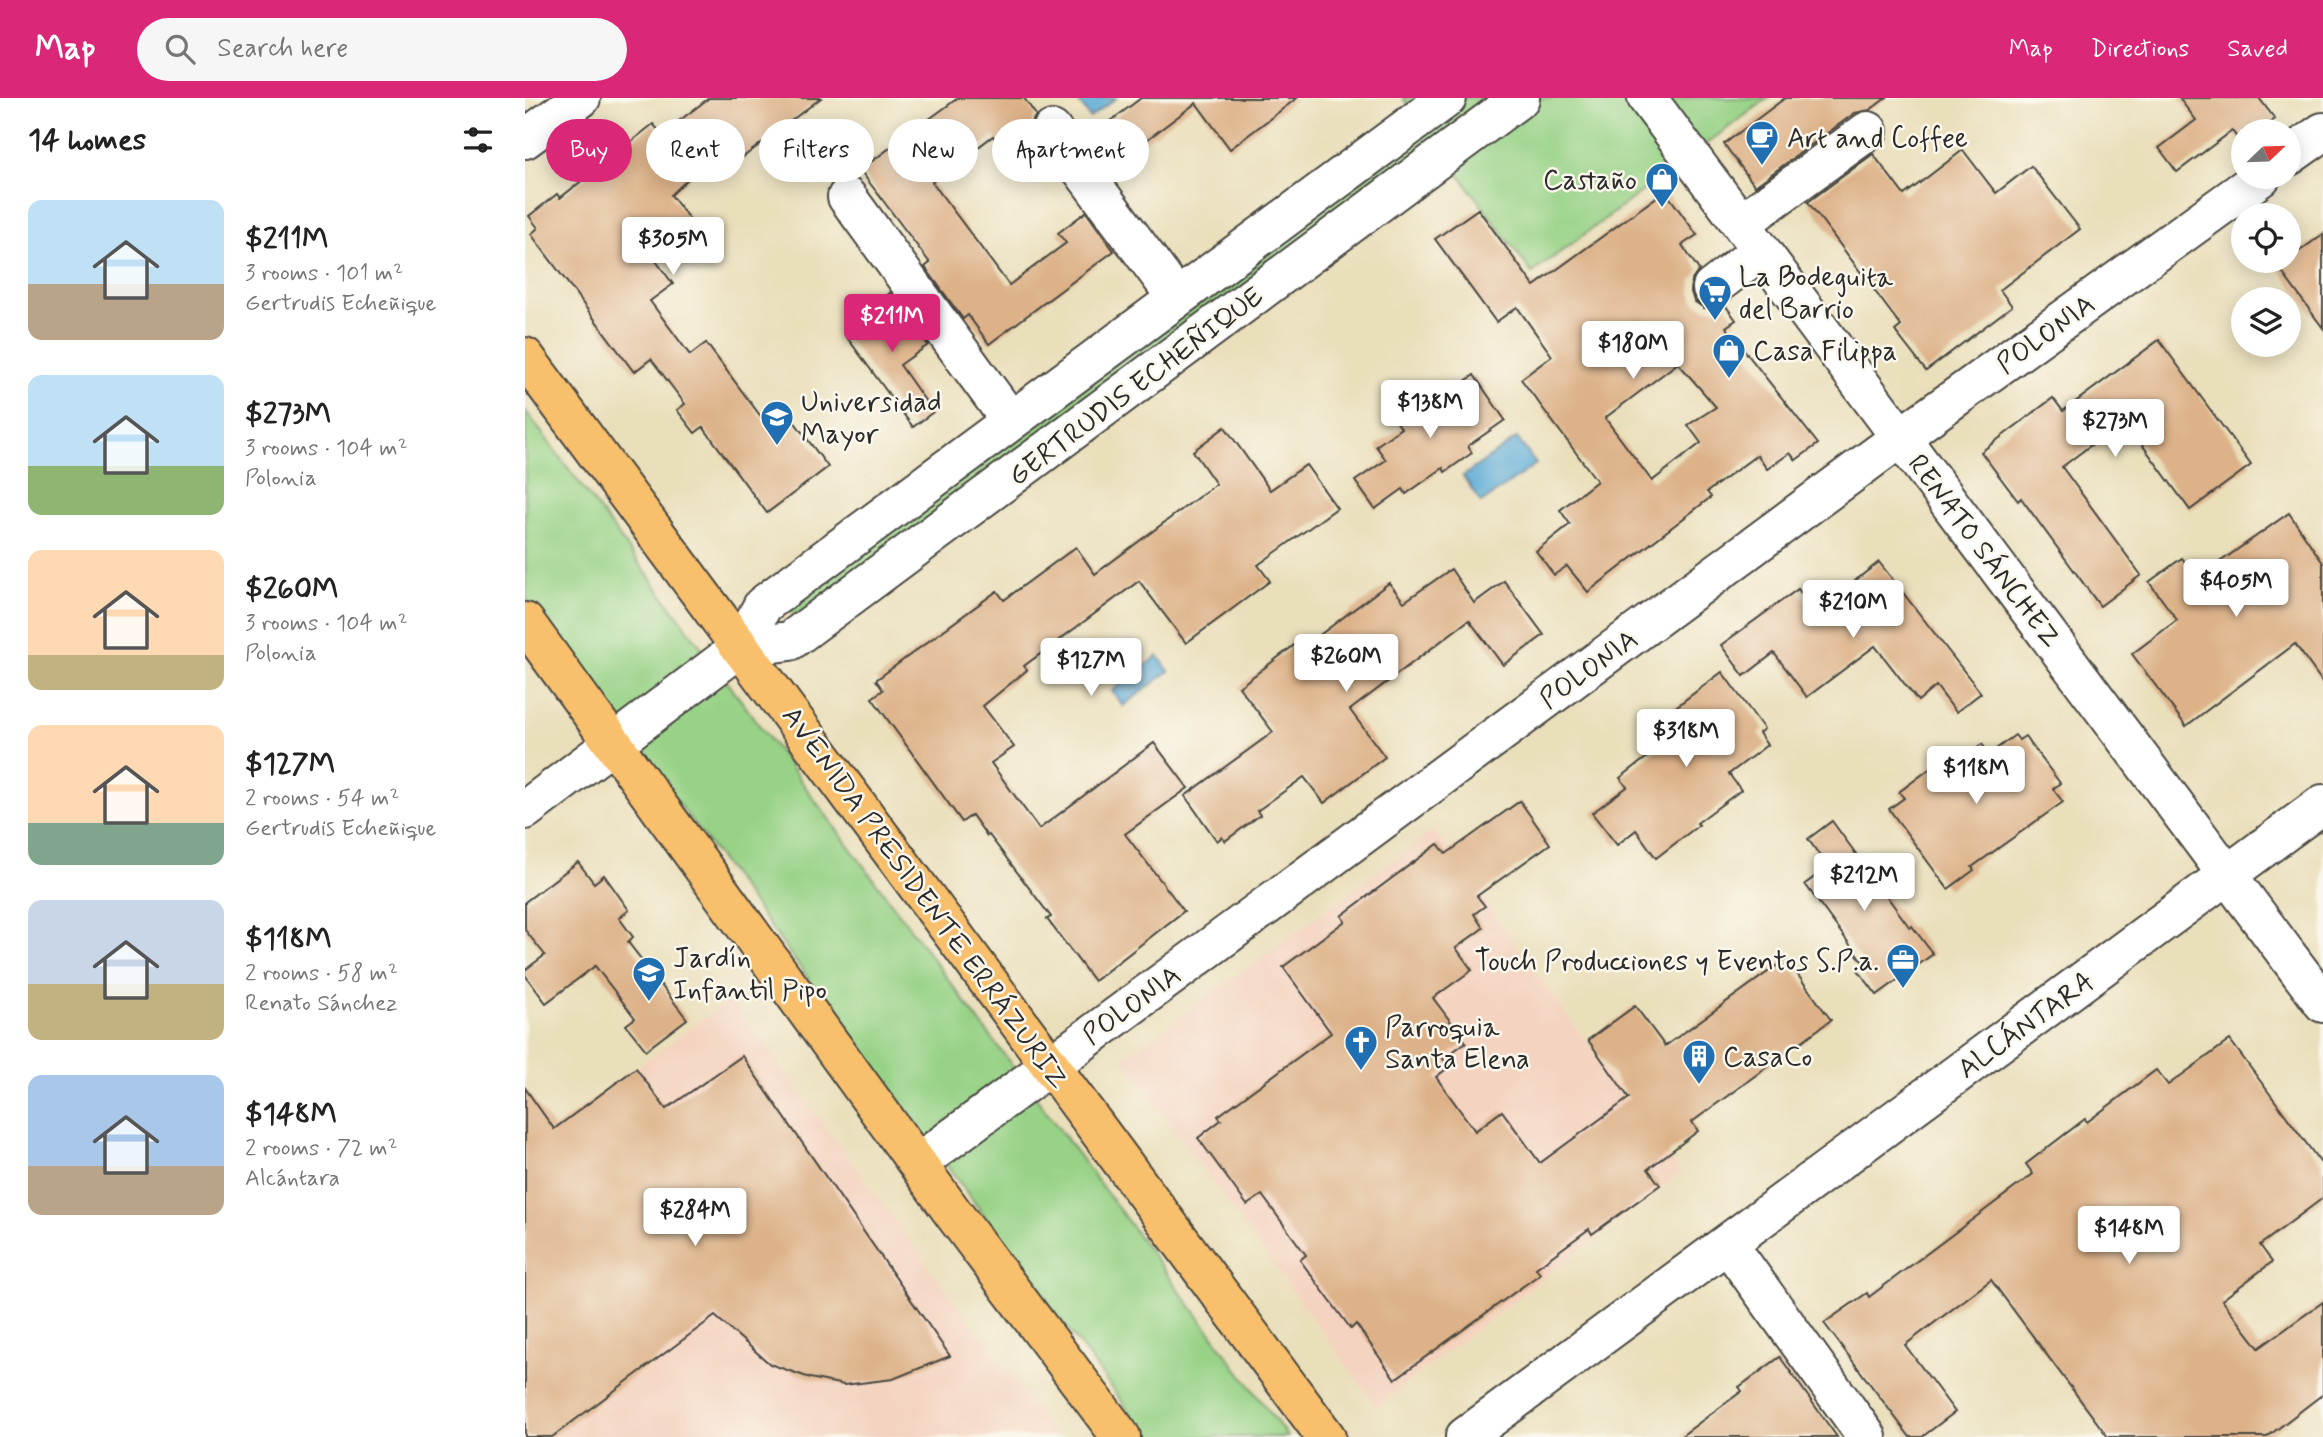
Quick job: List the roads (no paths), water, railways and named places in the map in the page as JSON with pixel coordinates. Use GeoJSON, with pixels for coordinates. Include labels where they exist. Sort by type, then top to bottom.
{"type":"FeatureCollection","features":[{"type":"Feature","properties":{"kind":"main road","name":"AVENIDA PRESIDENTE ERRÁZURIZ"},"geometry":{"type":"LineString","coordinates":[[525,357],[1326,1437]]}},
{"type":"Feature","properties":{"kind":"main road"},"geometry":{"type":"LineString","coordinates":[[525,622],[918,1163],[1121,1437]]}},
{"type":"Feature","properties":{"kind":"street"},"geometry":{"type":"LineString","coordinates":[[525,139],[581,98]]}},
{"type":"Feature","properties":{"kind":"street","name":"GERTRUDIS ECHEÑIQUE"},"geometry":{"type":"LineString","coordinates":[[525,810],[741,647],[763,605],[1447,98]]}},
{"type":"Feature","properties":{"kind":"street","name":"GERTRUDIS ECHEÑIQUE"},"geometry":{"type":"LineString","coordinates":[[741,647],[790,641],[1520,98]]}},
{"type":"Feature","properties":{"kind":"street","name":"RENATO SÁNCHEZ"},"geometry":{"type":"LineString","coordinates":[[1647,98],[2323,1003]]}},
{"type":"Feature","properties":{"kind":"street"},"geometry":{"type":"LineString","coordinates":[[1712,288],[1751,237],[1868,131]]}},
{"type":"Feature","properties":{"kind":"street"},"geometry":{"type":"LineString","coordinates":[[2301,148],[2323,132]]}},
{"type":"Feature","properties":{"kind":"street"},"geometry":{"type":"LineString","coordinates":[[1091,182],[1176,297]]}},
{"type":"Feature","properties":{"kind":"street","name":"POLONIA"},"geometry":{"type":"LineString","coordinates":[[918,1163],[1901,438],[2244,189]]}},
{"type":"Feature","properties":{"kind":"street"},"geometry":{"type":"LineString","coordinates":[[847,197],[1010,420]]}},
{"type":"Feature","properties":{"kind":"street","name":"ALCÁNTARA"},"geometry":{"type":"LineString","coordinates":[[1465,1437],[2323,804]]}},
{"type":"Feature","properties":{"kind":"street"},"geometry":{"type":"LineString","coordinates":[[1728,1244],[1867,1437]]}},
{"type":"Feature","properties":{"kind":"water"},"geometry":{"type":"Polygon","coordinates":[[[1076,98],[1116,98],[1090,118],[1076,98]]]}},
{"type":"Feature","properties":{"kind":"water"},"geometry":{"type":"Polygon","coordinates":[[[1517,438],[1536,464],[1481,503],[1463,476],[1517,438]]]}},
{"type":"Feature","properties":{"kind":"water"},"geometry":{"type":"Polygon","coordinates":[[[1158,656],[1169,671],[1123,706],[1112,691],[1158,656]]]}},
{"type":"Feature","properties":{"kind":"place","name":"Art and Coffee"},"geometry":{"type":"Point","coordinates":[1762,167]}},
{"type":"Feature","properties":{"kind":"place","name":"Castaño"},"geometry":{"type":"Point","coordinates":[1662,209]}},
{"type":"Feature","properties":{"kind":"place","name":"La Bodeguita del Barrio"},"geometry":{"type":"Point","coordinates":[1715,322]}},
{"type":"Feature","properties":{"kind":"place","name":"Casa Filippa"},"geometry":{"type":"Point","coordinates":[1729,380]}},
{"type":"Feature","properties":{"kind":"place","name":"Universidad Mayor"},"geometry":{"type":"Point","coordinates":[777,447]}},
{"type":"Feature","properties":{"kind":"place","name":"Touch Producciones y Eventos S.P.a."},"geometry":{"type":"Point","coordinates":[1903,990]}},
{"type":"Feature","properties":{"kind":"place","name":"Jardín Infantil Pipo"},"geometry":{"type":"Point","coordinates":[649,1003]}},
{"type":"Feature","properties":{"kind":"place","name":"Parroquia Santa Elena"},"geometry":{"type":"Point","coordinates":[1361,1072]}},
{"type":"Feature","properties":{"kind":"place","name":"CasaCo"},"geometry":{"type":"Point","coordinates":[1699,1086]}}]}
